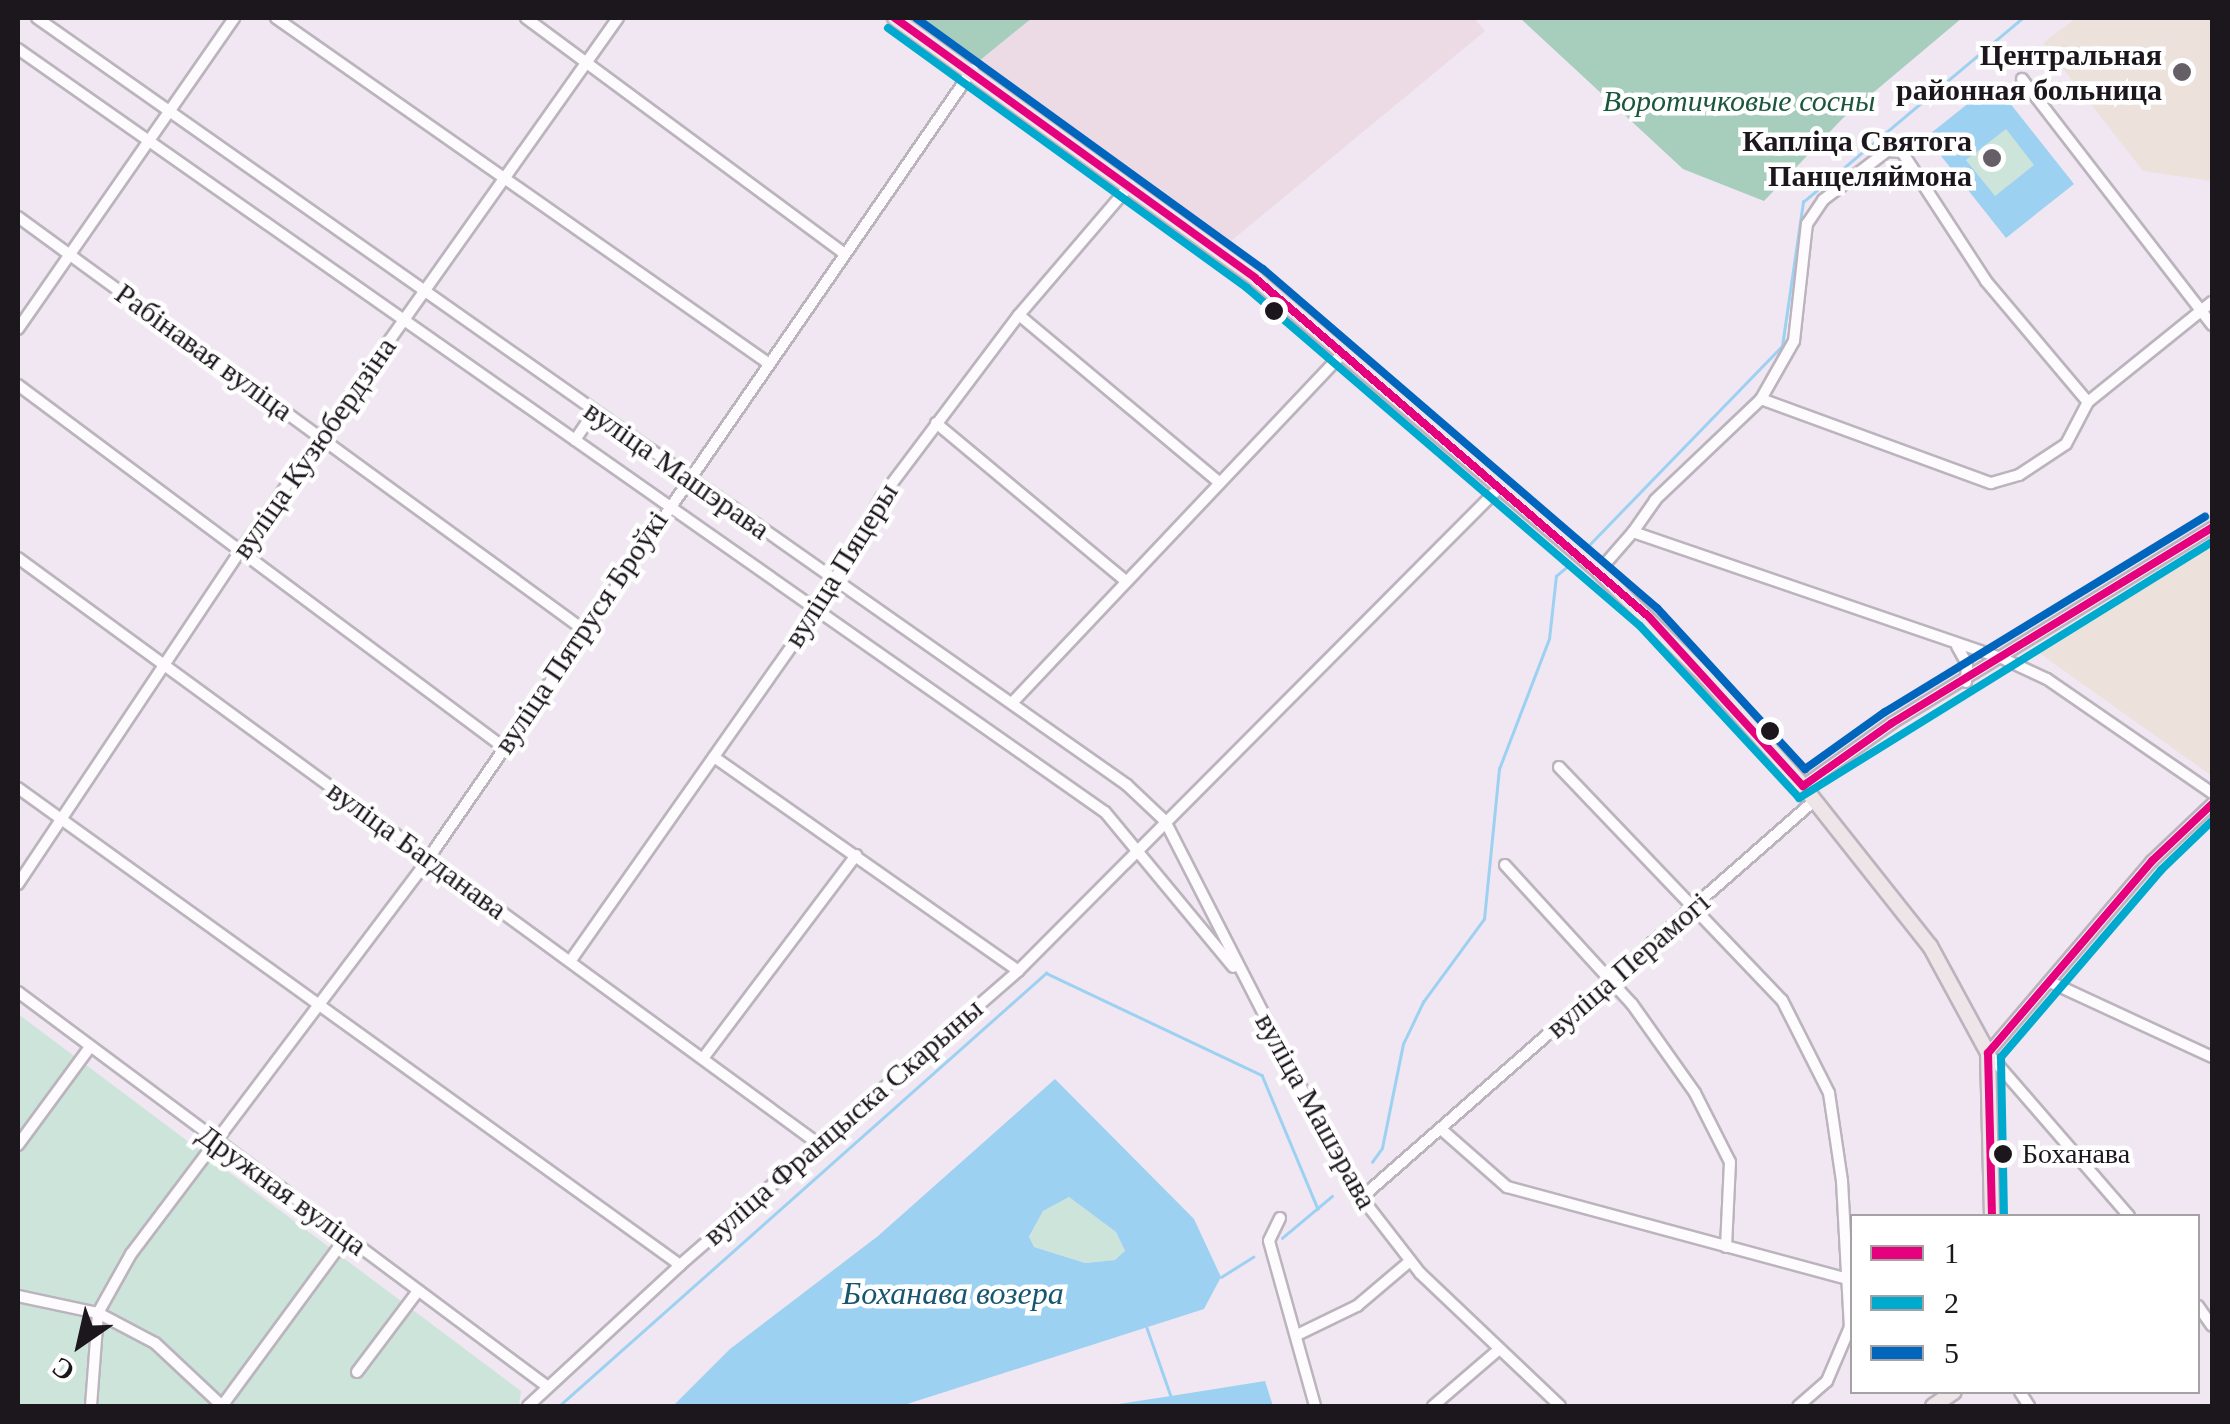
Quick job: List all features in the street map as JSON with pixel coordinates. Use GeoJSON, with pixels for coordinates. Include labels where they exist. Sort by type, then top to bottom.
{"type":"FeatureCollection","features":[{"type":"Feature","properties":{"kind":"main road"},"geometry":{"type":"LineString","coordinates":[[895,18],[974,68],[1255,278],[1599,571],[1803,786],[1930,946],[1988,1053],[1992,1214]]}},
{"type":"Feature","properties":{"kind":"street","name":"вуліца Машэрава"},"geometry":{"type":"LineString","coordinates":[[37,18],[1127,785],[1166,821],[1246,984],[1361,1198],[1410,1261],[1560,1406]]}},
{"type":"Feature","properties":{"kind":"street"},"geometry":{"type":"LineString","coordinates":[[18,329],[234,18]]}},
{"type":"Feature","properties":{"kind":"street"},"geometry":{"type":"LineString","coordinates":[[276,18],[768,364]]}},
{"type":"Feature","properties":{"kind":"street"},"geometry":{"type":"LineString","coordinates":[[526,18],[844,252]]}},
{"type":"Feature","properties":{"kind":"street","name":"вуліца Кузюбердзіна"},"geometry":{"type":"LineString","coordinates":[[18,884],[63,822],[238,554],[618,18]]}},
{"type":"Feature","properties":{"kind":"street","name":"вуліца Машэрава"},"geometry":{"type":"LineString","coordinates":[[18,50],[1105,812],[1138,846],[1246,984]]}},
{"type":"Feature","properties":{"kind":"street","name":"вуліца Пятруся Броўкі"},"geometry":{"type":"LineString","coordinates":[[98,1313],[132,1254],[220,1144],[426,862],[667,505],[974,68]]}},
{"type":"Feature","properties":{"kind":"street"},"geometry":{"type":"LineString","coordinates":[[2022,78],[2212,325]]}},
{"type":"Feature","properties":{"kind":"street"},"geometry":{"type":"LineString","coordinates":[[1599,571],[1655,500],[1761,399],[1794,341],[1807,224],[1847,180],[1887,151],[1902,152],[1986,281],[2088,402]]}},
{"type":"Feature","properties":{"kind":"street","name":"вуліца Пяцеры"},"geometry":{"type":"LineString","coordinates":[[571,960],[817,610],[831,577],[936,423],[1019,316],[1130,185]]}},
{"type":"Feature","properties":{"kind":"street","name":"Рабінавая вуліца"},"geometry":{"type":"LineString","coordinates":[[18,217],[584,630]]}},
{"type":"Feature","properties":{"kind":"street"},"geometry":{"type":"LineString","coordinates":[[1761,399],[1991,483],[2019,475],[2066,444],[2088,402],[2212,302]]}},
{"type":"Feature","properties":{"kind":"street"},"geometry":{"type":"LineString","coordinates":[[1019,316],[1218,482]]}},
{"type":"Feature","properties":{"kind":"street"},"geometry":{"type":"LineString","coordinates":[[1012,703],[1123,580],[1341,355]]}},
{"type":"Feature","properties":{"kind":"street"},"geometry":{"type":"LineString","coordinates":[[18,385],[238,554],[502,746]]}},
{"type":"Feature","properties":{"kind":"street"},"geometry":{"type":"LineString","coordinates":[[575,440],[594,412]]}},
{"type":"Feature","properties":{"kind":"street"},"geometry":{"type":"LineString","coordinates":[[936,423],[1123,580]]}},
{"type":"Feature","properties":{"kind":"street","name":"вуліца Францыска Скарыны"},"geometry":{"type":"LineString","coordinates":[[18,788],[680,1266],[816,1142],[1018,972],[1138,846],[1499,488]]}},
{"type":"Feature","properties":{"kind":"street"},"geometry":{"type":"LineString","coordinates":[[1803,786],[2212,528]]}},
{"type":"Feature","properties":{"kind":"street"},"geometry":{"type":"LineString","coordinates":[[1633,532],[2006,660],[2048,679],[2212,794]]}},
{"type":"Feature","properties":{"kind":"street","name":"вуліца Багданава"},"geometry":{"type":"LineString","coordinates":[[18,558],[165,663],[426,862],[571,960],[816,1142]]}},
{"type":"Feature","properties":{"kind":"street"},"geometry":{"type":"LineString","coordinates":[[1957,645],[1967,664],[1966,682]]}},
{"type":"Feature","properties":{"kind":"street"},"geometry":{"type":"LineString","coordinates":[[714,757],[1018,972]]}},
{"type":"Feature","properties":{"kind":"street"},"geometry":{"type":"LineString","coordinates":[[1559,767],[1782,1000],[1829,1094],[1842,1181],[1850,1327],[1827,1380],[1798,1406]]}},
{"type":"Feature","properties":{"kind":"street","name":"вуліца Перамогі"},"geometry":{"type":"LineString","coordinates":[[1361,1198],[1815,800]]}},
{"type":"Feature","properties":{"kind":"street"},"geometry":{"type":"LineString","coordinates":[[2127,1214],[1988,1053],[2152,860],[2212,804]]}},
{"type":"Feature","properties":{"kind":"street"},"geometry":{"type":"LineString","coordinates":[[704,1058],[856,856]]}},
{"type":"Feature","properties":{"kind":"street"},"geometry":{"type":"LineString","coordinates":[[1505,865],[1610,980],[1682,1070],[1730,1162],[1726,1247]]}},
{"type":"Feature","properties":{"kind":"street"},"geometry":{"type":"LineString","coordinates":[[2050,982],[2212,1057]]}},
{"type":"Feature","properties":{"kind":"street","name":"Дружная вуліца"},"geometry":{"type":"LineString","coordinates":[[18,992],[548,1387]]}},
{"type":"Feature","properties":{"kind":"street"},"geometry":{"type":"LineString","coordinates":[[18,1145],[90,1047]]}},
{"type":"Feature","properties":{"kind":"street"},"geometry":{"type":"LineString","coordinates":[[1441,1129],[1507,1188],[1849,1279]]}},
{"type":"Feature","properties":{"kind":"street"},"geometry":{"type":"LineString","coordinates":[[1280,1218],[1269,1241],[1315,1406]]}},
{"type":"Feature","properties":{"kind":"street"},"geometry":{"type":"LineString","coordinates":[[18,1296],[98,1313],[156,1343],[222,1406],[346,1237]]}},
{"type":"Feature","properties":{"kind":"street"},"geometry":{"type":"LineString","coordinates":[[1297,1336],[1357,1306],[1410,1261]]}},
{"type":"Feature","properties":{"kind":"street"},"geometry":{"type":"LineString","coordinates":[[528,1406],[680,1266]]}},
{"type":"Feature","properties":{"kind":"street"},"geometry":{"type":"LineString","coordinates":[[357,1372],[418,1291]]}},
{"type":"Feature","properties":{"kind":"street"},"geometry":{"type":"LineString","coordinates":[[91,1406],[98,1313]]}},
{"type":"Feature","properties":{"kind":"street"},"geometry":{"type":"LineString","coordinates":[[1433,1406],[1498,1350]]}},
{"type":"Feature","properties":{"kind":"shaded area"},"geometry":{"type":"Polygon","coordinates":[[[1032,18],[1474,18],[1485,31],[1231,241],[979,61],[1032,18]]]}},
{"type":"Feature","properties":{"kind":"shaded area"},"geometry":{"type":"Polygon","coordinates":[[[2076,18],[2212,18],[2212,181],[2143,171],[2043,43],[2076,18]]]}},
{"type":"Feature","properties":{"kind":"shaded area"},"geometry":{"type":"Polygon","coordinates":[[[2212,541],[2212,776],[2039,653],[2212,541]]]}},
{"type":"Feature","properties":{"kind":"green space"},"geometry":{"type":"Polygon","coordinates":[[[914,18],[1032,18],[979,61],[914,18]]]}},
{"type":"Feature","properties":{"kind":"green space","name":"Воротичковые сосны"},"geometry":{"type":"Polygon","coordinates":[[[1520,18],[1962,18],[1843,118],[1764,201],[1683,169],[1520,18]]]}},
{"type":"Feature","properties":{"kind":"green space"},"geometry":{"type":"Polygon","coordinates":[[[2006,128],[2035,165],[1995,196],[1966,159],[2006,128]]]}},
{"type":"Feature","properties":{"kind":"green space"},"geometry":{"type":"Polygon","coordinates":[[[18,1014],[521,1391],[519,1406],[18,1406],[18,1014]]]}},
{"type":"Feature","properties":{"kind":"green space"},"geometry":{"type":"Polygon","coordinates":[[[1069,1197],[1116,1232],[1125,1252],[1115,1260],[1085,1263],[1034,1247],[1029,1238],[1043,1211],[1069,1197]]]}},
{"type":"Feature","properties":{"kind":"water"},"geometry":{"type":"Polygon","coordinates":[[[1994,83],[2074,184],[2006,238],[1926,137],[1994,83]],[[2006,129],[1966,160],[1995,196],[2034,165],[2006,129]]]}},
{"type":"Feature","properties":{"kind":"water","name":"Боханава возера"},"geometry":{"type":"Polygon","coordinates":[[[1055,1079],[1194,1219],[1221,1277],[1204,1309],[901,1406],[673,1406],[730,1349],[878,1236],[1055,1079]],[[1069,1197],[1043,1211],[1029,1237],[1034,1247],[1085,1263],[1115,1260],[1125,1251],[1116,1232],[1069,1197]]]}},
{"type":"Feature","properties":{"kind":"water"},"geometry":{"type":"Polygon","coordinates":[[[1265,1381],[1273,1406],[1105,1406],[1171,1396],[1265,1381]]]}},
{"type":"Feature","properties":{"kind":"waterway"},"geometry":{"type":"LineString","coordinates":[[1590,544],[1782,346],[1803,202],[2022,18]]}},
{"type":"Feature","properties":{"kind":"waterway"},"geometry":{"type":"LineString","coordinates":[[1372,1162],[1382,1148],[1403,1044],[1423,1002],[1484,919],[1499,769],[1549,639],[1556,576],[1569,565]]}},
{"type":"Feature","properties":{"kind":"waterway"},"geometry":{"type":"LineString","coordinates":[[559,1406],[1046,973],[1262,1075],[1318,1209]]}},
{"type":"Feature","properties":{"kind":"waterway"},"geometry":{"type":"LineString","coordinates":[[1282,1238],[1332,1196]]}},
{"type":"Feature","properties":{"kind":"waterway"},"geometry":{"type":"LineString","coordinates":[[1221,1277],[1253,1257]]}},
{"type":"Feature","properties":{"kind":"waterway"},"geometry":{"type":"LineString","coordinates":[[1147,1328],[1171,1396]]}},
{"type":"Feature","properties":{"kind":"transit line","name":"1"},"geometry":{"type":"LineString","coordinates":[[895,18],[1255,278],[1649,617],[1803,786],[1892,723],[2212,528]]}},
{"type":"Feature","properties":{"kind":"transit line","name":"5"},"geometry":{"type":"LineString","coordinates":[[916,18],[1263,269],[1657,608],[1805,769],[1885,712],[2205,517]]}},
{"type":"Feature","properties":{"kind":"transit line","name":"2"},"geometry":{"type":"LineString","coordinates":[[888,28],[1247,288],[1640,626],[1799,798],[2212,542]]}},
{"type":"Feature","properties":{"kind":"transit line","name":"1"},"geometry":{"type":"LineString","coordinates":[[1992,1214],[1988,1053],[2152,861],[2212,804]]}},
{"type":"Feature","properties":{"kind":"transit line","name":"2"},"geometry":{"type":"LineString","coordinates":[[2004,1214],[2001,1057],[2161,870],[2212,821]]}},
{"type":"Feature","properties":{"kind":"place","name":"Центральная районная больница"},"geometry":{"type":"Point","coordinates":[2182,72]}},
{"type":"Feature","properties":{"kind":"place","name":"Капліца Святога Панцеляймона"},"geometry":{"type":"Point","coordinates":[1992,158]}},
{"type":"Feature","properties":{"kind":"place","name":"Боханава"},"geometry":{"type":"Point","coordinates":[2003,1154]}}]}
